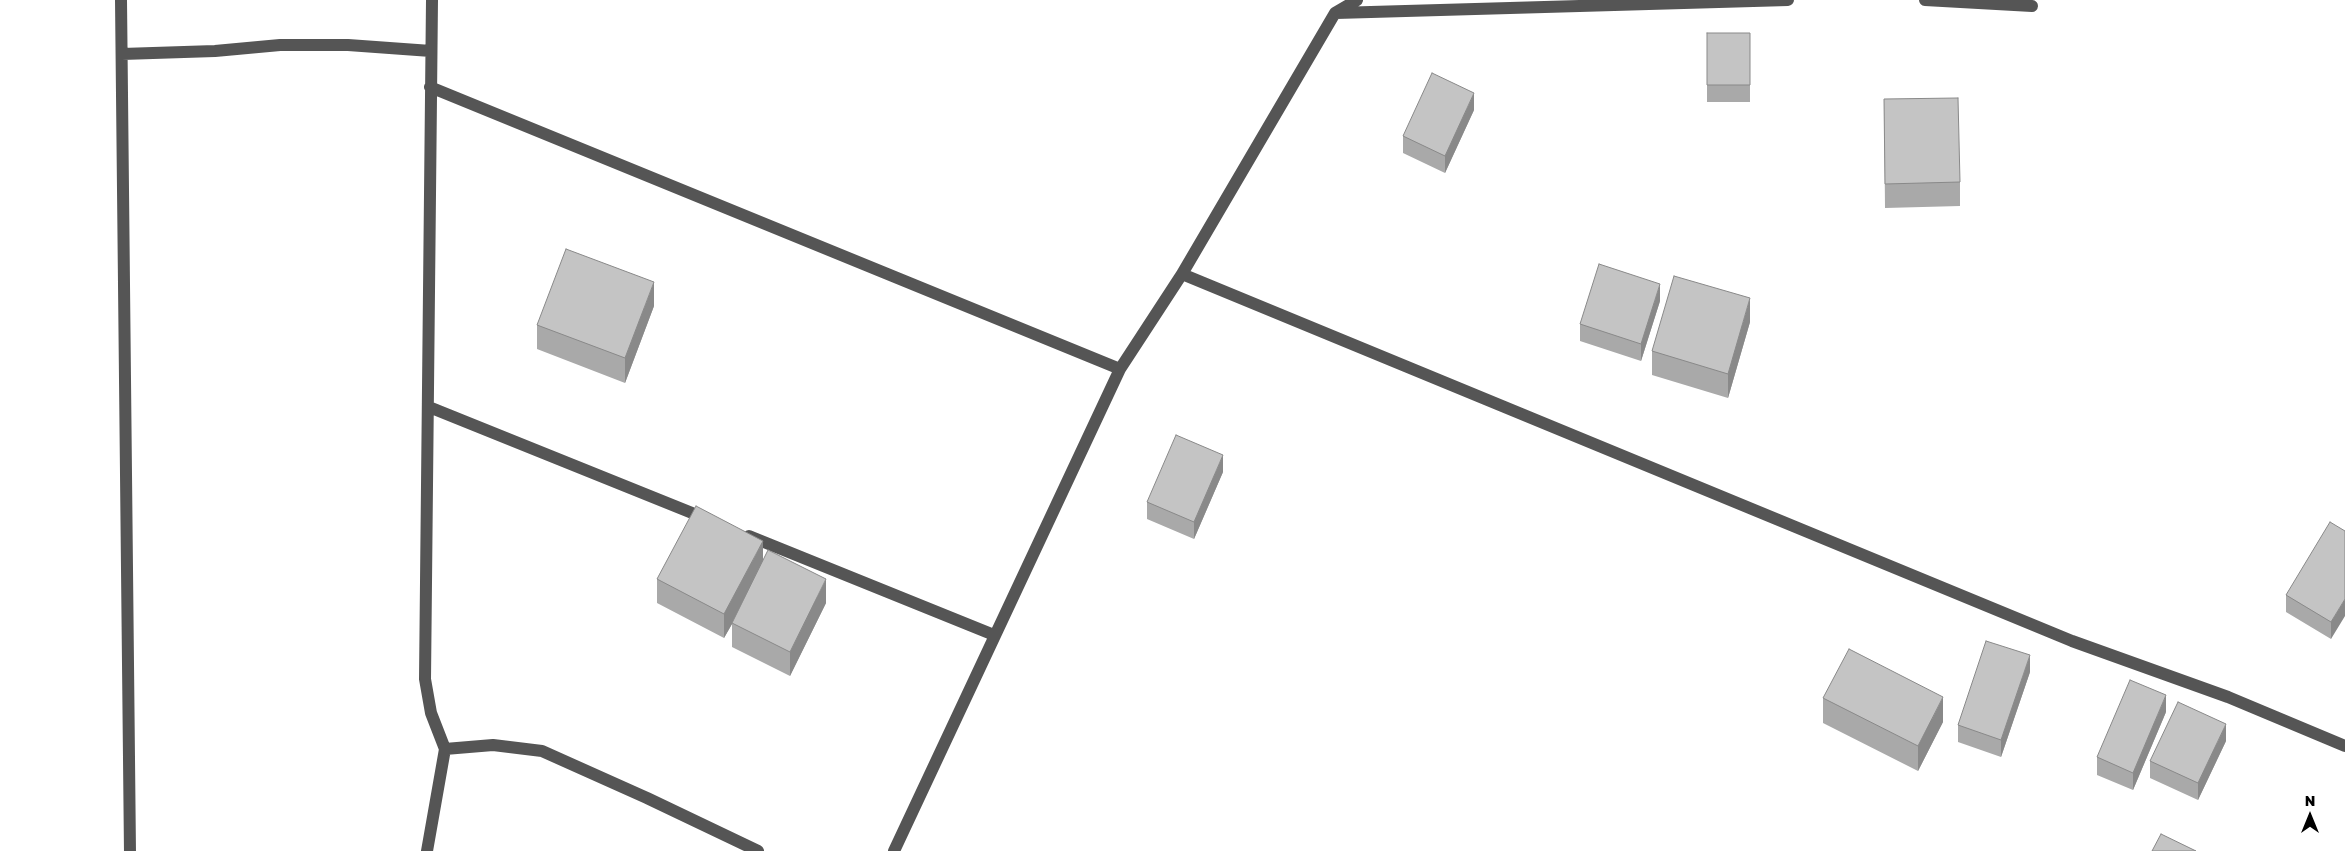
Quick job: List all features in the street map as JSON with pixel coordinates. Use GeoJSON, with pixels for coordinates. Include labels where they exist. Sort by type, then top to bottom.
{"type":"FeatureCollection","features":[{"type":"Feature","properties":{"kind":"street"},"geometry":{"type":"LineString","coordinates":[[121,0],[130,851]]}},
{"type":"Feature","properties":{"kind":"street"},"geometry":{"type":"LineString","coordinates":[[427,851],[445,749],[431,713],[425,679],[432,0]]}},
{"type":"Feature","properties":{"kind":"street"},"geometry":{"type":"LineString","coordinates":[[894,851],[1120,369],[1182,274],[1335,13],[1357,0]]}},
{"type":"Feature","properties":{"kind":"street"},"geometry":{"type":"LineString","coordinates":[[1335,13],[1788,0]]}},
{"type":"Feature","properties":{"kind":"street"},"geometry":{"type":"LineString","coordinates":[[1925,0],[2032,6]]}},
{"type":"Feature","properties":{"kind":"street"},"geometry":{"type":"LineString","coordinates":[[122,54],[215,51],[280,46],[348,45],[431,50]]}},
{"type":"Feature","properties":{"kind":"street"},"geometry":{"type":"LineString","coordinates":[[430,87],[1120,369]]}},
{"type":"Feature","properties":{"kind":"street"},"geometry":{"type":"LineString","coordinates":[[1182,274],[2072,640],[2228,697],[2345,746]]}},
{"type":"Feature","properties":{"kind":"street"},"geometry":{"type":"LineString","coordinates":[[428,407],[721,525]]}},
{"type":"Feature","properties":{"kind":"street"},"geometry":{"type":"LineString","coordinates":[[739,532],[994,635]]}},
{"type":"Feature","properties":{"kind":"street"},"geometry":{"type":"LineString","coordinates":[[445,749],[493,745],[542,751],[758,851]]}},
{"type":"Feature","properties":{"kind":"building"},"geometry":{"type":"Polygon","coordinates":[[[1707,33],[1750,33],[1750,85],[1707,85],[1707,33]]]}},
{"type":"Feature","properties":{"kind":"building"},"geometry":{"type":"Polygon","coordinates":[[[1432,73],[1474,93],[1445,156],[1403,136],[1432,73]]]}},
{"type":"Feature","properties":{"kind":"building"},"geometry":{"type":"Polygon","coordinates":[[[1958,98],[1960,182],[1885,184],[1884,99],[1958,98]]]}},
{"type":"Feature","properties":{"kind":"building"},"geometry":{"type":"Polygon","coordinates":[[[566,249],[654,282],[625,358],[537,325],[566,249]]]}},
{"type":"Feature","properties":{"kind":"building"},"geometry":{"type":"Polygon","coordinates":[[[1599,264],[1660,284],[1641,344],[1580,324],[1599,264]]]}},
{"type":"Feature","properties":{"kind":"building"},"geometry":{"type":"Polygon","coordinates":[[[1674,276],[1750,298],[1728,374],[1652,351],[1674,276]]]}},
{"type":"Feature","properties":{"kind":"building"},"geometry":{"type":"Polygon","coordinates":[[[1176,435],[1223,455],[1194,522],[1147,502],[1176,435]]]}},
{"type":"Feature","properties":{"kind":"building"},"geometry":{"type":"Polygon","coordinates":[[[696,506],[763,541],[724,614],[657,579],[696,506]]]}},
{"type":"Feature","properties":{"kind":"building"},"geometry":{"type":"Polygon","coordinates":[[[2330,522],[2345,531],[2345,599],[2331,622],[2286,595],[2330,522]]]}},
{"type":"Feature","properties":{"kind":"building"},"geometry":{"type":"Polygon","coordinates":[[[768,550],[826,579],[790,652],[732,623],[768,550]]]}},
{"type":"Feature","properties":{"kind":"building"},"geometry":{"type":"Polygon","coordinates":[[[1986,641],[2030,655],[2001,740],[1958,725],[1986,641]]]}},
{"type":"Feature","properties":{"kind":"building"},"geometry":{"type":"Polygon","coordinates":[[[1849,649],[1943,697],[1918,746],[1823,698],[1849,649]]]}},
{"type":"Feature","properties":{"kind":"building"},"geometry":{"type":"Polygon","coordinates":[[[2130,680],[2166,695],[2133,773],[2097,757],[2130,680]]]}},
{"type":"Feature","properties":{"kind":"building"},"geometry":{"type":"Polygon","coordinates":[[[2178,702],[2226,724],[2198,783],[2150,761],[2178,702]]]}},
{"type":"Feature","properties":{"kind":"building"},"geometry":{"type":"Polygon","coordinates":[[[2161,834],[2196,851],[2152,851],[2161,834]]]}}]}
